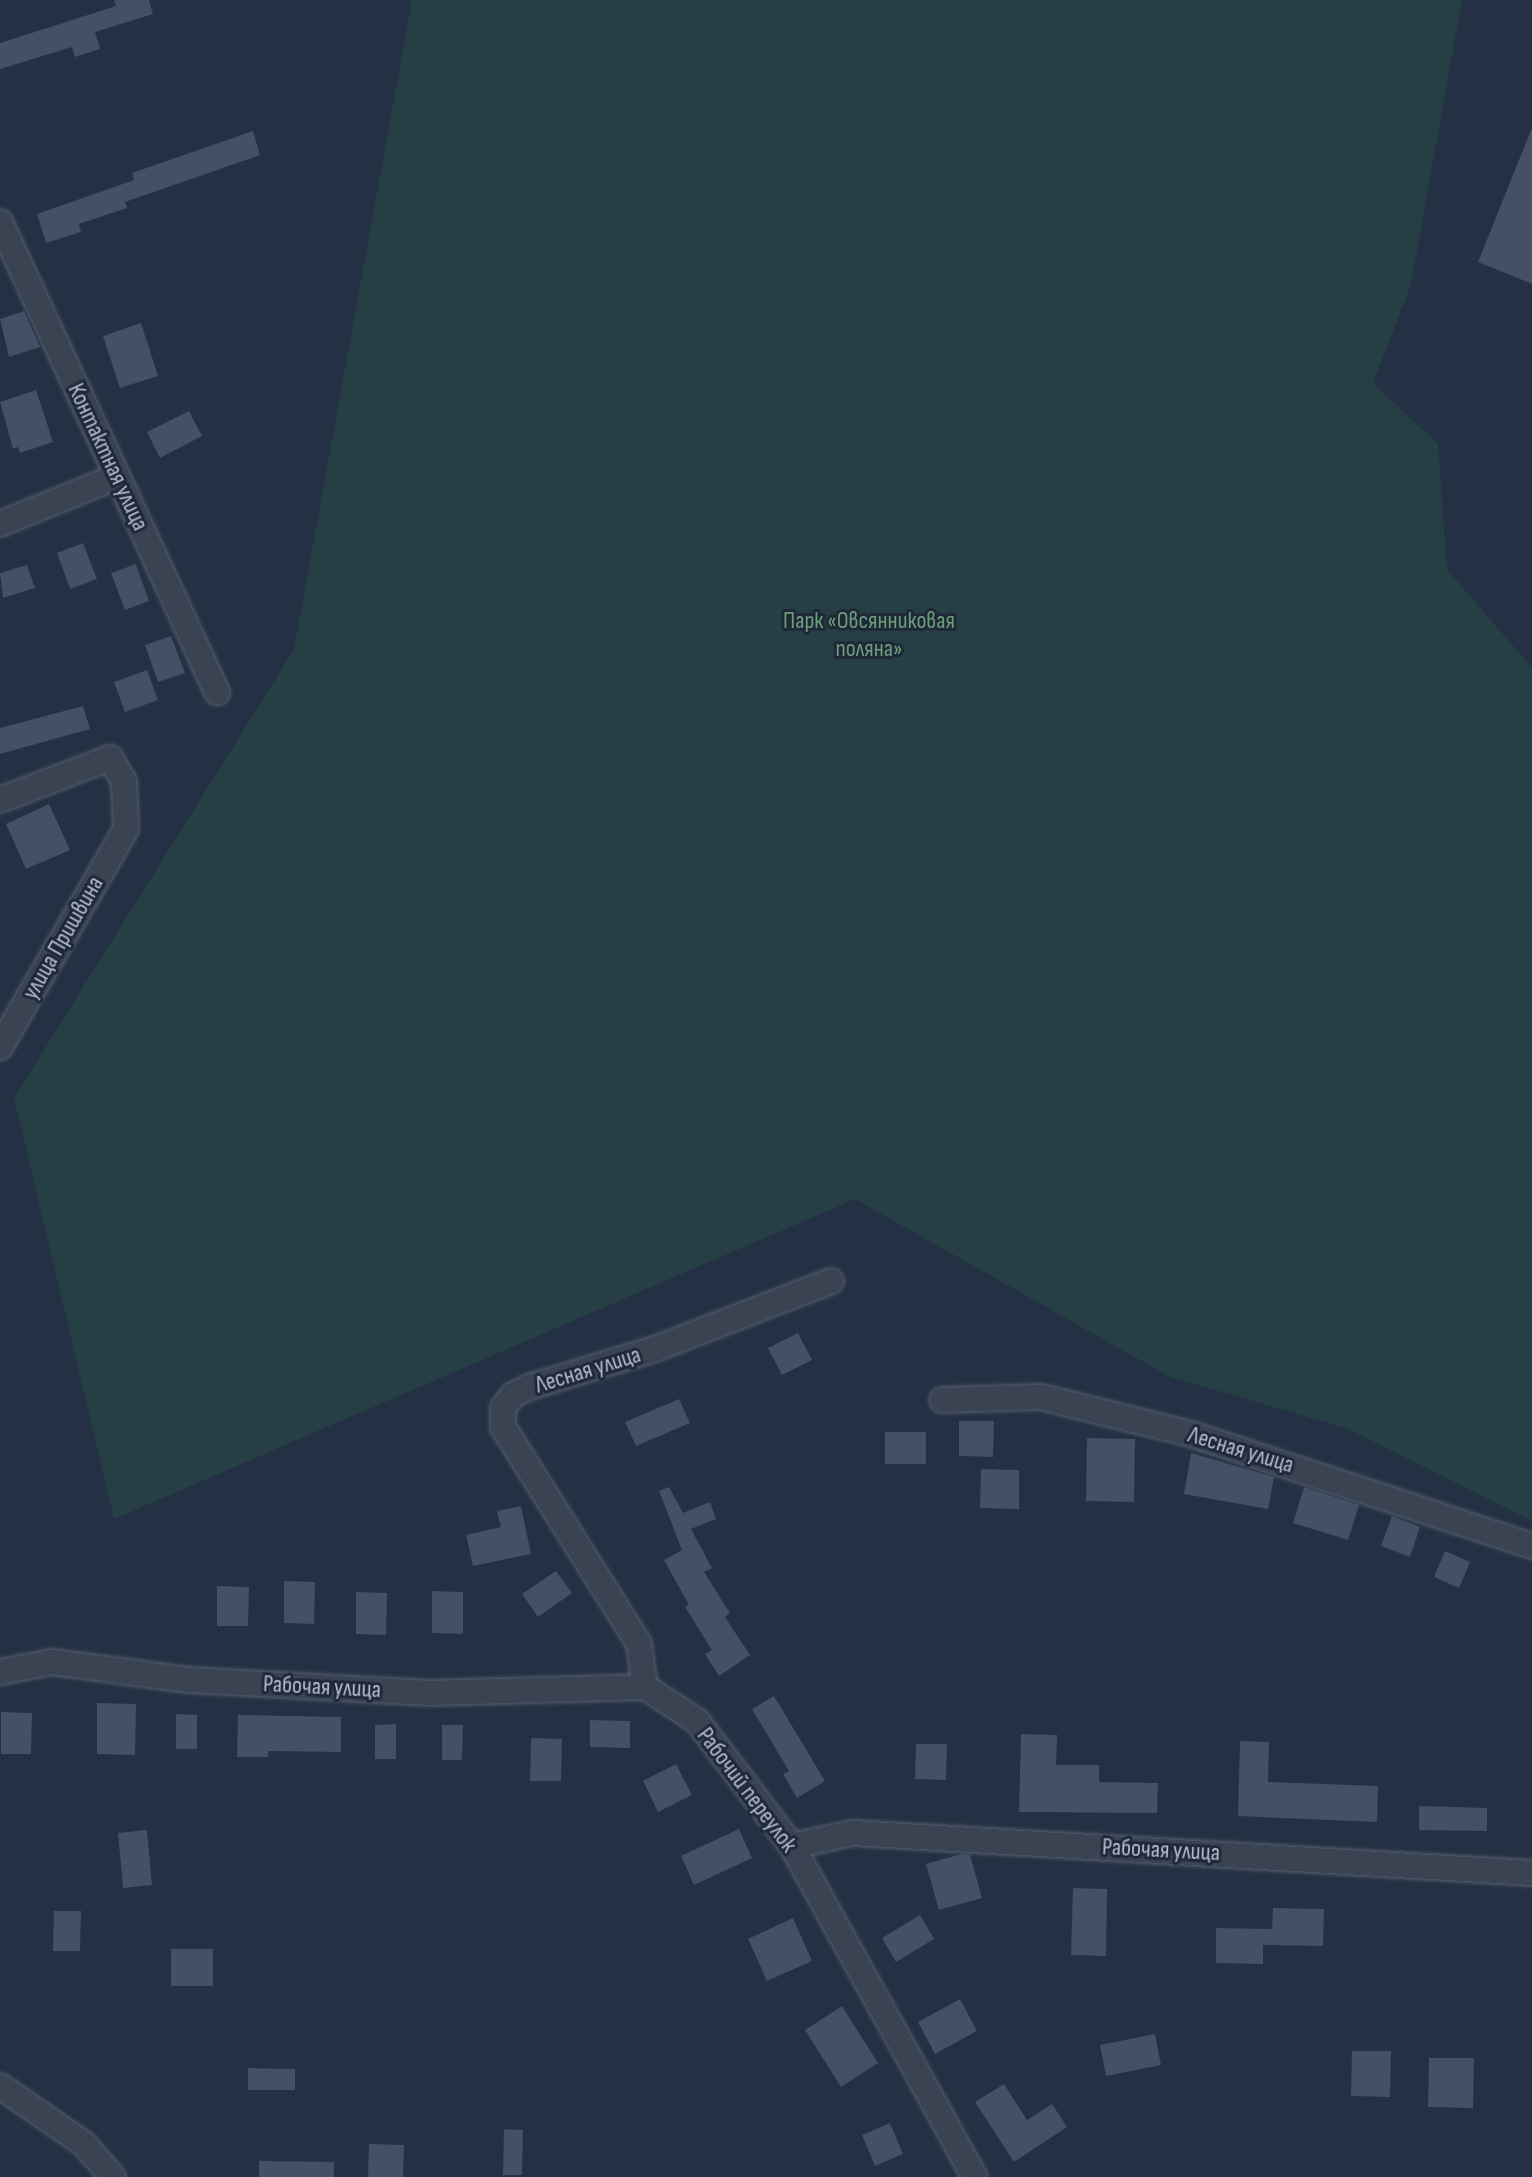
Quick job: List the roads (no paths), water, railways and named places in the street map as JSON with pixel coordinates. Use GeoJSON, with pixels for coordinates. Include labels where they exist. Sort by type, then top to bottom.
{"type":"FeatureCollection","features":[{"type":"Feature","properties":{"kind":"street","name":"Контактная улица"},"geometry":{"type":"LineString","coordinates":[[0,222],[10,272],[116,477],[217,692]]}},
{"type":"Feature","properties":{"kind":"street"},"geometry":{"type":"LineString","coordinates":[[0,524],[116,477]]}},
{"type":"Feature","properties":{"kind":"street","name":"улица Пришвина"},"geometry":{"type":"LineString","coordinates":[[0,800],[110,758],[124,781],[126,829],[0,1047]]}},
{"type":"Feature","properties":{"kind":"street","name":"Лесная улица"},"geometry":{"type":"LineString","coordinates":[[645,1687],[639,1644],[503,1427],[503,1408],[513,1395],[529,1387],[655,1349],[831,1281]]}},
{"type":"Feature","properties":{"kind":"street","name":"Лесная улица"},"geometry":{"type":"LineString","coordinates":[[942,1400],[1057,1401],[1194,1435],[1532,1546]]}},
{"type":"Feature","properties":{"kind":"street","name":"Рабочая улица"},"geometry":{"type":"LineString","coordinates":[[0,1672],[52,1662],[189,1680],[430,1693],[645,1687]]}},
{"type":"Feature","properties":{"kind":"street","name":"Рабочий переулок"},"geometry":{"type":"LineString","coordinates":[[645,1687],[697,1721],[792,1846],[971,2176]]}},
{"type":"Feature","properties":{"kind":"street","name":"Рабочая улица"},"geometry":{"type":"LineString","coordinates":[[792,1846],[853,1833],[1532,1873]]}},
{"type":"Feature","properties":{"kind":"street"},"geometry":{"type":"LineString","coordinates":[[0,2086],[84,2144],[113,2177]]}},
{"type":"Feature","properties":{"kind":"park label","name":"Парк «Овсянниковая поляна»"},"geometry":{"type":"Point","coordinates":[869,635]}}]}
